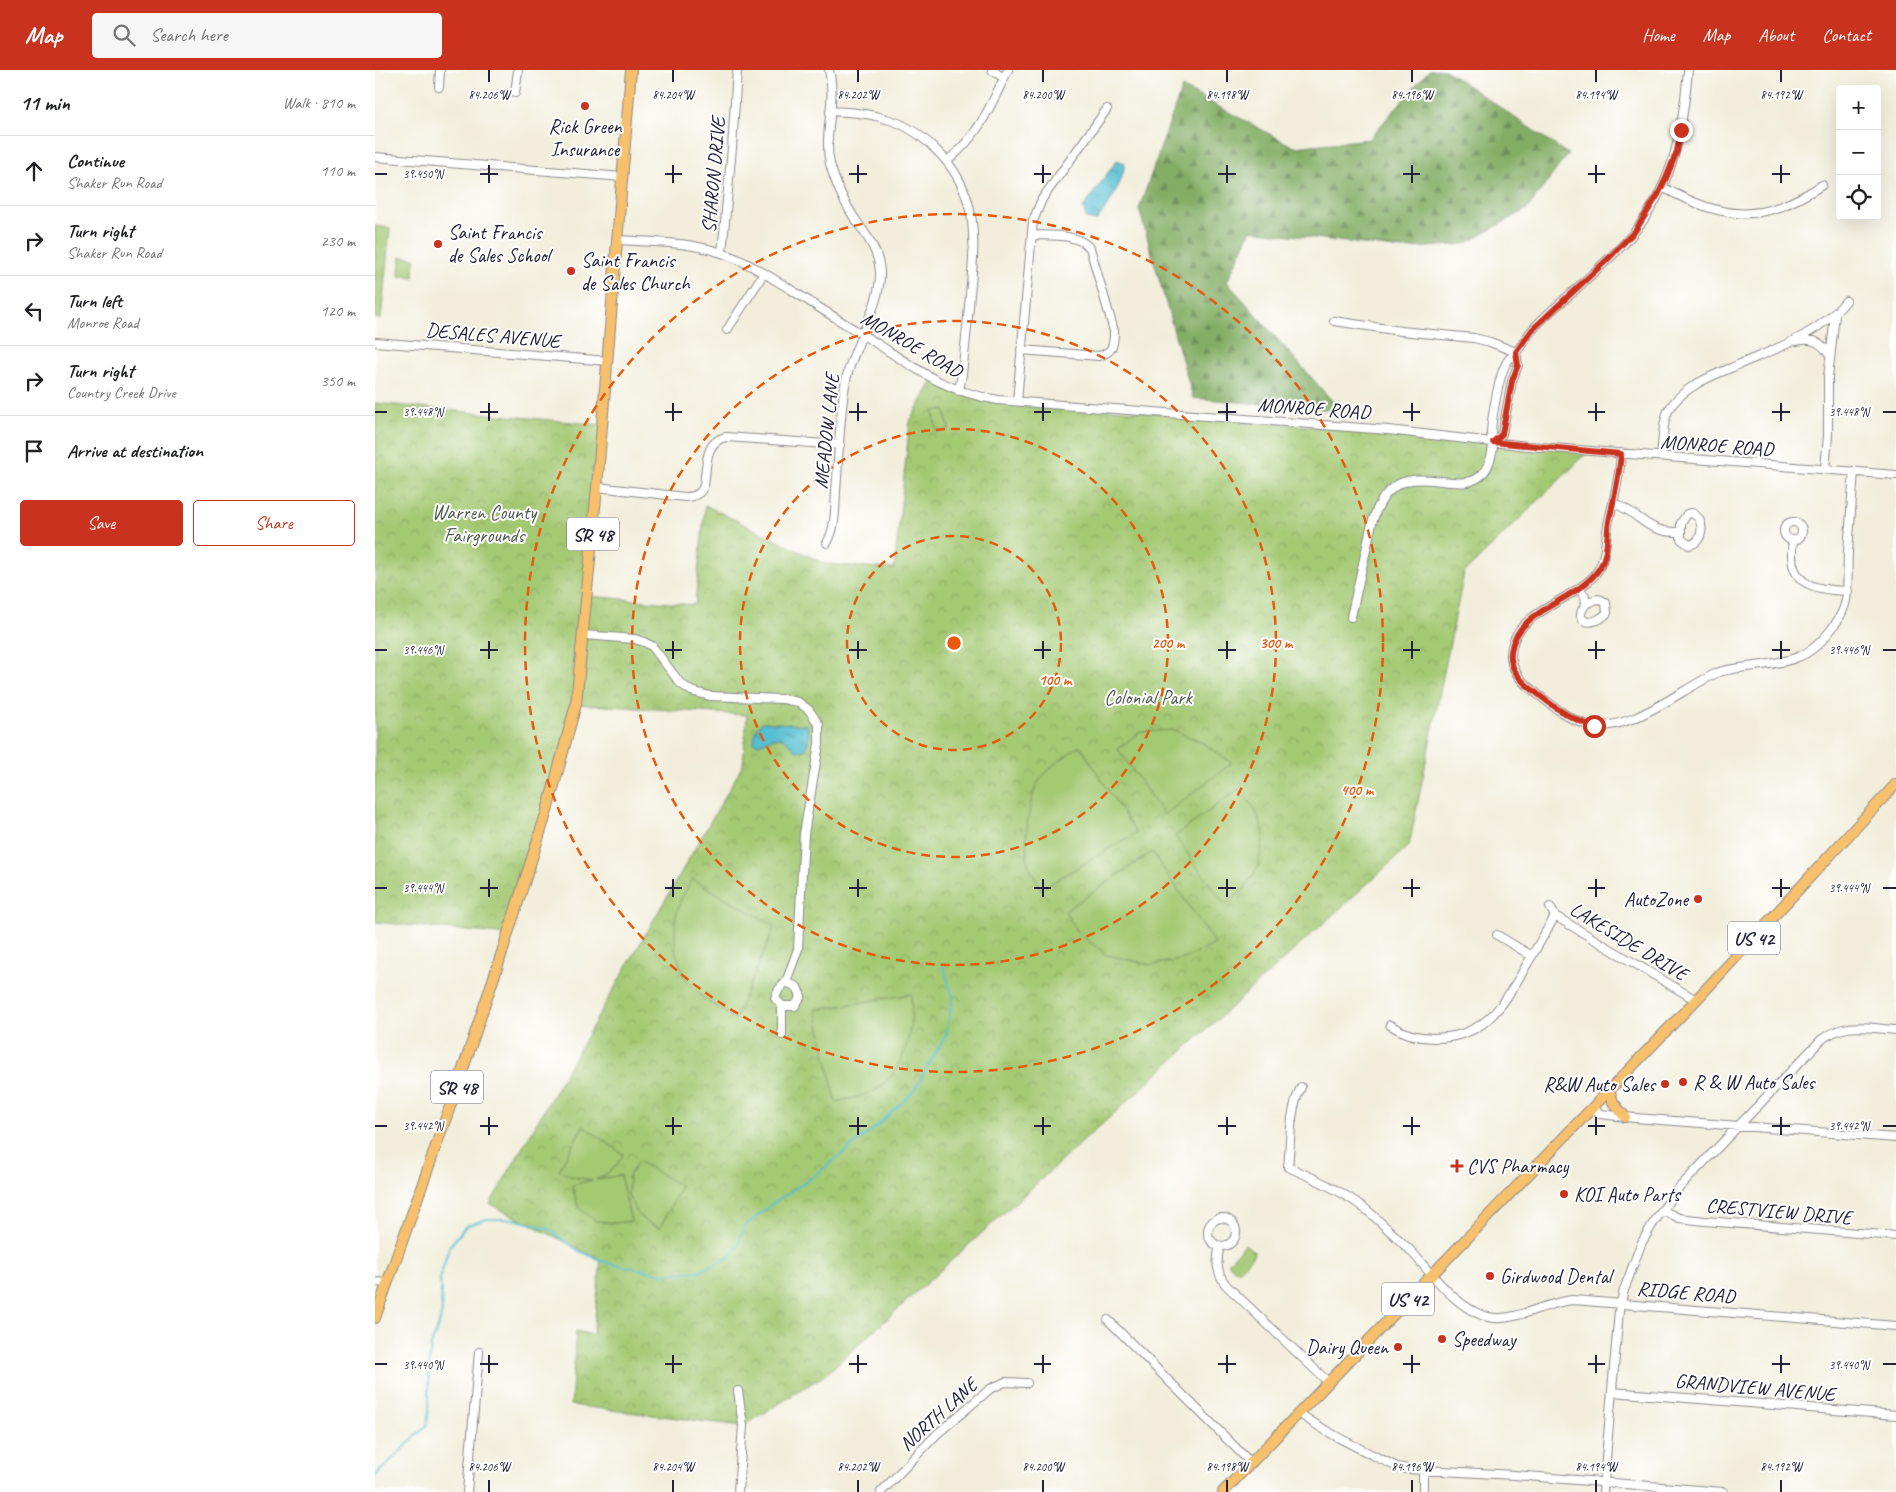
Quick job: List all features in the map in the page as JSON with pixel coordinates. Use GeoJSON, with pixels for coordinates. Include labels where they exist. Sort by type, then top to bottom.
{"type":"FeatureCollection","features":[{"type":"Feature","properties":{"kind":"main road","name":"SR 48"},"geometry":{"type":"LineString","coordinates":[[375,1318],[468,1054],[547,811],[576,704],[608,361],[631,70]]}},
{"type":"Feature","properties":{"kind":"main road","name":"US 42"},"geometry":{"type":"LineString","coordinates":[[1223,1492],[1696,1000],[1896,784]]}},
{"type":"Feature","properties":{"kind":"main road"},"geometry":{"type":"LineString","coordinates":[[1609,1090],[1613,1102],[1625,1117]]}},
{"type":"Feature","properties":{"kind":"street"},"geometry":{"type":"LineString","coordinates":[[439,87],[441,70]]}},
{"type":"Feature","properties":{"kind":"street"},"geometry":{"type":"LineString","coordinates":[[515,93],[518,70]]}},
{"type":"Feature","properties":{"kind":"street","name":"SHARON DRIVE"},"geometry":{"type":"LineString","coordinates":[[722,253],[737,70]]}},
{"type":"Feature","properties":{"kind":"street","name":"MEADOW LANE"},"geometry":{"type":"LineString","coordinates":[[827,543],[831,534],[835,512],[845,384],[854,350],[879,289],[879,263],[872,243],[854,217],[836,183],[830,164],[828,146],[831,81],[829,70]]}},
{"type":"Feature","properties":{"kind":"street"},"geometry":{"type":"LineString","coordinates":[[992,70],[1004,78]]}},
{"type":"Feature","properties":{"kind":"street"},"geometry":{"type":"LineString","coordinates":[[947,161],[961,150],[972,137],[984,118],[1008,70]]}},
{"type":"Feature","properties":{"kind":"street"},"geometry":{"type":"LineString","coordinates":[[1351,617],[1374,517],[1383,498],[1394,487],[1407,481],[1434,479],[1461,483],[1477,479],[1488,466],[1493,442],[1491,433],[1500,380],[1507,361],[1532,330],[1624,243],[1647,213],[1662,187],[1677,151],[1688,70]]}},
{"type":"Feature","properties":{"kind":"street"},"geometry":{"type":"LineString","coordinates":[[1017,401],[1033,221],[1042,199],[1107,109]]}},
{"type":"Feature","properties":{"kind":"street"},"geometry":{"type":"LineString","coordinates":[[830,111],[873,115],[899,123],[926,140],[947,161],[960,180],[967,195],[975,242],[959,391]]}},
{"type":"Feature","properties":{"kind":"street"},"geometry":{"type":"LineString","coordinates":[[375,157],[623,177]]}},
{"type":"Feature","properties":{"kind":"street"},"geometry":{"type":"LineString","coordinates":[[1662,187],[1700,206],[1737,214],[1753,214],[1784,206],[1822,185]]}},
{"type":"Feature","properties":{"kind":"street"},"geometry":{"type":"LineString","coordinates":[[1021,350],[1099,356],[1107,354],[1112,348],[1114,340],[1114,331],[1090,248],[1084,242],[1075,238],[1032,235]]}},
{"type":"Feature","properties":{"kind":"street","name":"MONROE ROAD"},"geometry":{"type":"LineString","coordinates":[[618,240],[679,244],[722,253],[764,273],[924,373],[959,391],[991,399],[1388,430],[1621,454],[1896,475]]}},
{"type":"Feature","properties":{"kind":"street"},"geometry":{"type":"LineString","coordinates":[[727,330],[764,273]]}},
{"type":"Feature","properties":{"kind":"street"},"geometry":{"type":"LineString","coordinates":[[1661,456],[1668,412],[1677,400],[1689,390],[1712,376],[1790,342],[1835,315],[1846,302]]}},
{"type":"Feature","properties":{"kind":"street"},"geometry":{"type":"LineString","coordinates":[[1825,469],[1828,436],[1828,377],[1835,315]]}},
{"type":"Feature","properties":{"kind":"street"},"geometry":{"type":"LineString","coordinates":[[1334,321],[1401,331],[1474,338],[1516,352]]}},
{"type":"Feature","properties":{"kind":"street"},"geometry":{"type":"LineString","coordinates":[[1790,342],[1806,339],[1817,341],[1830,356]]}},
{"type":"Feature","properties":{"kind":"street","name":"DESALES AVENUE"},"geometry":{"type":"LineString","coordinates":[[375,342],[608,361]]}},
{"type":"Feature","properties":{"kind":"street"},"geometry":{"type":"LineString","coordinates":[[1493,442],[1502,434],[1510,389],[1518,365],[1516,352]]}},
{"type":"Feature","properties":{"kind":"street"},"geometry":{"type":"LineString","coordinates":[[597,487],[685,497],[695,496],[705,485],[710,448],[716,440],[726,437],[840,446]]}},
{"type":"Feature","properties":{"kind":"street"},"geometry":{"type":"LineString","coordinates":[[1621,454],[1604,559],[1592,578],[1522,626],[1512,644],[1511,660],[1514,669],[1523,682],[1561,711],[1584,723],[1604,726],[1630,721],[1719,672],[1788,660],[1803,655],[1819,643],[1840,619],[1845,609],[1848,591],[1848,557],[1854,471]]}},
{"type":"Feature","properties":{"kind":"street"},"geometry":{"type":"LineString","coordinates":[[1614,503],[1632,512],[1654,529],[1680,532]]}},
{"type":"Feature","properties":{"kind":"street"},"geometry":{"type":"LineString","coordinates":[[1793,541],[1792,561],[1795,571],[1801,580],[1815,588],[1848,591]]}},
{"type":"Feature","properties":{"kind":"street"},"geometry":{"type":"LineString","coordinates":[[1579,588],[1585,596],[1586,604]]}},
{"type":"Feature","properties":{"kind":"street"},"geometry":{"type":"LineString","coordinates":[[583,635],[635,639],[644,642],[652,646],[680,683],[691,691],[710,696],[783,699],[798,702],[809,710],[819,724],[819,744],[804,834],[798,949],[786,982],[779,989],[775,998],[783,1006],[795,1006],[801,996],[797,988],[786,982]]}},
{"type":"Feature","properties":{"kind":"street","name":"LAKESIDE DRIVE"},"geometry":{"type":"LineString","coordinates":[[1550,907],[1555,916],[1696,1000]]}},
{"type":"Feature","properties":{"kind":"street"},"geometry":{"type":"LineString","coordinates":[[1391,1025],[1408,1034],[1429,1038],[1456,1036],[1485,1022],[1501,1007],[1555,916]]}},
{"type":"Feature","properties":{"kind":"street"},"geometry":{"type":"LineString","coordinates":[[1497,935],[1532,956]]}},
{"type":"Feature","properties":{"kind":"street"},"geometry":{"type":"LineString","coordinates":[[783,1006],[783,1035]]}},
{"type":"Feature","properties":{"kind":"street"},"geometry":{"type":"LineString","coordinates":[[1603,1492],[1616,1337],[1621,1303],[1633,1264],[1662,1210],[1676,1191],[1809,1051],[1829,1034],[1843,1028],[1854,1027],[1896,1030]]}},
{"type":"Feature","properties":{"kind":"street","name":"RIDGE ROAD"},"geometry":{"type":"LineString","coordinates":[[1301,1087],[1296,1097],[1293,1113],[1288,1167],[1335,1190],[1366,1210],[1403,1244],[1431,1274],[1471,1310],[1485,1316],[1505,1317],[1562,1301],[1573,1300],[1896,1326]]}},
{"type":"Feature","properties":{"kind":"street"},"geometry":{"type":"LineString","coordinates":[[1593,1107],[1600,1114],[1625,1117],[1896,1138]]}},
{"type":"Feature","properties":{"kind":"street","name":"CRESTVIEW DRIVE"},"geometry":{"type":"LineString","coordinates":[[1662,1210],[1679,1218],[1705,1221],[1896,1236]]}},
{"type":"Feature","properties":{"kind":"street"},"geometry":{"type":"LineString","coordinates":[[1219,1246],[1217,1265],[1222,1281],[1328,1382]]}},
{"type":"Feature","properties":{"kind":"street"},"geometry":{"type":"LineString","coordinates":[[375,1282],[387,1283]]}},
{"type":"Feature","properties":{"kind":"street"},"geometry":{"type":"LineString","coordinates":[[1108,1320],[1251,1463]]}},
{"type":"Feature","properties":{"kind":"street"},"geometry":{"type":"LineString","coordinates":[[467,1492],[479,1352]]}},
{"type":"Feature","properties":{"kind":"street","name":"NORTH LANE"},"geometry":{"type":"LineString","coordinates":[[881,1492],[937,1434],[990,1389],[1005,1382],[1027,1383]]}},
{"type":"Feature","properties":{"kind":"street"},"geometry":{"type":"LineString","coordinates":[[738,1392],[743,1426],[738,1492]]}},
{"type":"Feature","properties":{"kind":"street","name":"GRANDVIEW AVENUE"},"geometry":{"type":"LineString","coordinates":[[1612,1392],[1896,1415]]}},
{"type":"Feature","properties":{"kind":"street"},"geometry":{"type":"LineString","coordinates":[[1299,1413],[1339,1438],[1397,1467],[1723,1492]]}},
{"type":"Feature","properties":{"kind":"street"},"geometry":{"type":"LineString","coordinates":[[1423,1470],[1423,1492]]}},
{"type":"Feature","properties":{"kind":"green space"},"geometry":{"type":"Polygon","coordinates":[[[1429,70],[1445,70],[1568,154],[1527,209],[1465,244],[1402,249],[1251,230],[1227,282],[1341,411],[1193,398],[1139,209],[1182,87],[1294,147],[1369,139],[1429,70]]]}},
{"type":"Feature","properties":{"kind":"green space"},"geometry":{"type":"Polygon","coordinates":[[[375,226],[390,228],[381,319],[375,318],[375,226]]]}},
{"type":"Feature","properties":{"kind":"green space"},"geometry":{"type":"Polygon","coordinates":[[[400,257],[415,258],[414,277],[399,276],[400,257]]]}},
{"type":"Feature","properties":{"kind":"green space","name":"Colonial Park"},"geometry":{"type":"Polygon","coordinates":[[[934,379],[977,397],[1589,451],[1464,573],[1409,846],[825,1375],[743,1426],[571,1405],[576,1331],[593,1335],[601,1260],[490,1204],[743,765],[747,715],[576,704],[508,935],[375,922],[375,403],[602,425],[587,596],[695,605],[705,505],[825,564],[894,569],[910,421],[934,379]]]}},
{"type":"Feature","properties":{"kind":"green space"},"geometry":{"type":"Polygon","coordinates":[[[944,409],[949,429],[937,432],[933,411],[944,409]]]}},
{"type":"Feature","properties":{"kind":"green space"},"geometry":{"type":"Polygon","coordinates":[[[1174,730],[1203,743],[1232,763],[1164,815],[1118,749],[1140,732],[1174,730]]]}},
{"type":"Feature","properties":{"kind":"green space"},"geometry":{"type":"Polygon","coordinates":[[[1080,746],[1136,833],[1041,889],[1030,869],[1026,850],[1027,824],[1032,799],[1035,789],[1043,776],[1080,746]]]}},
{"type":"Feature","properties":{"kind":"green space"},"geometry":{"type":"Polygon","coordinates":[[[1239,789],[1255,809],[1264,834],[1258,867],[1244,889],[1225,905],[1175,836],[1239,789]]]}},
{"type":"Feature","properties":{"kind":"green space"},"geometry":{"type":"Polygon","coordinates":[[[1152,852],[1215,944],[1184,959],[1152,965],[1107,955],[1077,932],[1065,911],[1152,852]]]}},
{"type":"Feature","properties":{"kind":"green space"},"geometry":{"type":"Polygon","coordinates":[[[692,879],[775,926],[735,1019],[703,998],[683,975],[675,949],[675,920],[680,901],[692,879]]]}},
{"type":"Feature","properties":{"kind":"green space"},"geometry":{"type":"Polygon","coordinates":[[[911,994],[911,1023],[908,1038],[898,1065],[890,1077],[880,1087],[867,1094],[836,1102],[816,1010],[911,994]]]}},
{"type":"Feature","properties":{"kind":"green space"},"geometry":{"type":"Polygon","coordinates":[[[583,1126],[623,1154],[615,1167],[596,1180],[620,1175],[631,1221],[616,1223],[596,1221],[578,1207],[572,1185],[592,1180],[570,1176],[559,1170],[583,1126]]]}},
{"type":"Feature","properties":{"kind":"green space"},"geometry":{"type":"Polygon","coordinates":[[[638,1161],[681,1186],[660,1228],[645,1221],[635,1210],[628,1195],[629,1176],[638,1161]]]}},
{"type":"Feature","properties":{"kind":"green space"},"geometry":{"type":"Polygon","coordinates":[[[1245,1244],[1255,1253],[1238,1272],[1228,1263],[1245,1244]]]}},
{"type":"Feature","properties":{"kind":"water"},"geometry":{"type":"Polygon","coordinates":[[[1117,160],[1125,163],[1115,194],[1096,221],[1087,219],[1083,208],[1117,160]]]}},
{"type":"Feature","properties":{"kind":"water"},"geometry":{"type":"Polygon","coordinates":[[[762,722],[807,725],[809,738],[805,750],[796,751],[784,738],[772,738],[759,744],[754,743],[755,731],[762,722]]]}},
{"type":"Feature","properties":{"kind":"waterway"},"geometry":{"type":"LineString","coordinates":[[375,1476],[427,1425],[431,1345],[442,1311],[440,1278],[449,1247],[466,1226],[487,1219],[513,1219],[547,1228],[579,1251],[608,1263],[663,1274],[699,1271],[728,1258],[738,1246],[745,1226],[776,1201],[813,1177],[875,1128],[913,1092],[946,1035],[953,997],[943,965]]}},
{"type":"Feature","properties":{"kind":"place","name":"Rick Green Insurance"},"geometry":{"type":"Point","coordinates":[585,106]}},
{"type":"Feature","properties":{"kind":"place","name":"Saint Francis de Sales School"},"geometry":{"type":"Point","coordinates":[438,244]}},
{"type":"Feature","properties":{"kind":"place","name":"Saint Francis de Sales Church"},"geometry":{"type":"Point","coordinates":[571,271]}},
{"type":"Feature","properties":{"kind":"place","name":"AutoZone"},"geometry":{"type":"Point","coordinates":[1698,899]}},
{"type":"Feature","properties":{"kind":"place","name":"R & W Auto Sales"},"geometry":{"type":"Point","coordinates":[1683,1082]}},
{"type":"Feature","properties":{"kind":"place","name":"R&W Auto Sales"},"geometry":{"type":"Point","coordinates":[1665,1084]}},
{"type":"Feature","properties":{"kind":"place","name":"CVS Pharmacy"},"geometry":{"type":"Point","coordinates":[1457,1166]}},
{"type":"Feature","properties":{"kind":"place","name":"KOI Auto Parts"},"geometry":{"type":"Point","coordinates":[1564,1194]}},
{"type":"Feature","properties":{"kind":"place","name":"Girdwood Dental"},"geometry":{"type":"Point","coordinates":[1490,1276]}},
{"type":"Feature","properties":{"kind":"place","name":"Speedway"},"geometry":{"type":"Point","coordinates":[1442,1339]}},
{"type":"Feature","properties":{"kind":"place","name":"Dairy Queen"},"geometry":{"type":"Point","coordinates":[1398,1347]}},
{"type":"Feature","properties":{"kind":"route"},"geometry":{"type":"LineString","coordinates":[[1594,726],[1574,719],[1561,711],[1523,682],[1512,665],[1511,654],[1512,644],[1522,626],[1592,578],[1602,564],[1619,475],[1621,454],[1493,442],[1502,434],[1512,381],[1518,365],[1516,352],[1532,330],[1547,314],[1609,258],[1635,231],[1658,195],[1667,176],[1677,151],[1681,130]]}},
{"type":"Feature","properties":{"kind":"park label","name":"Warren County Fairgrounds"},"geometry":{"type":"Point","coordinates":[484,524]}}]}
